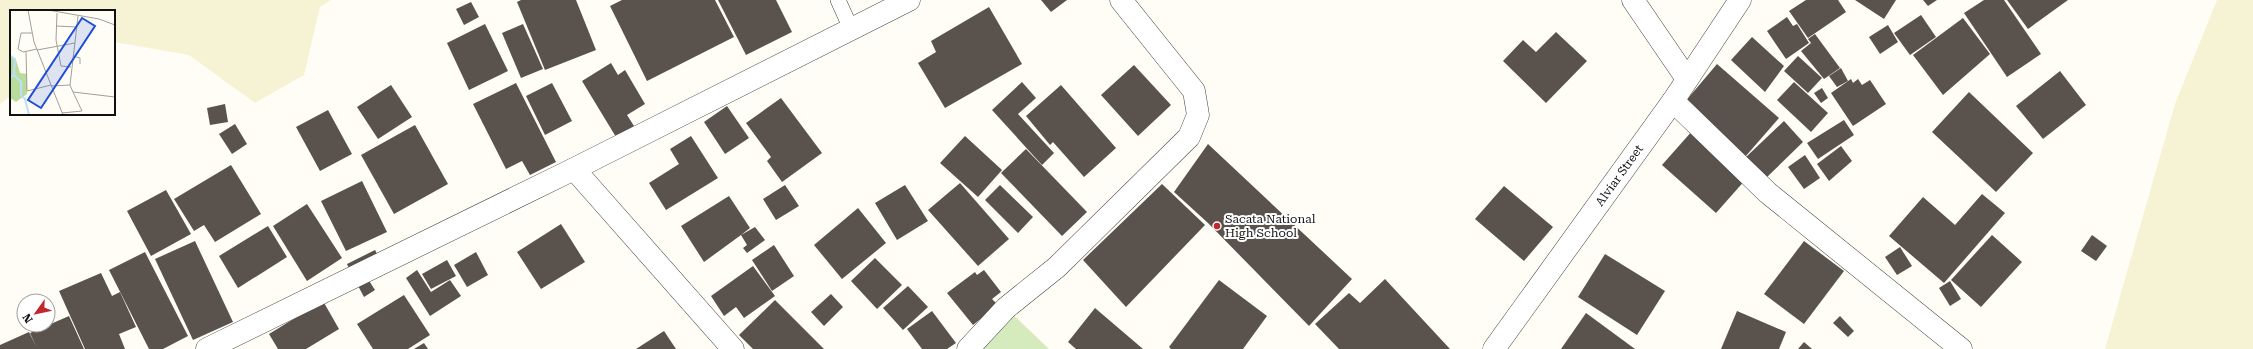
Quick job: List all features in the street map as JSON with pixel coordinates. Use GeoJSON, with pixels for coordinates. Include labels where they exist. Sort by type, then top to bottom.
{"type":"FeatureCollection","features":[{"type":"Feature","properties":{"kind":"street"},"geometry":{"type":"LineString","coordinates":[[207,349],[244,342],[574,169],[909,0]]}},
{"type":"Feature","properties":{"kind":"street"},"geometry":{"type":"LineString","coordinates":[[968,349],[1006,308],[1056,267],[1189,137],[1198,115],[1194,91],[1121,0]]}},
{"type":"Feature","properties":{"kind":"street"},"geometry":{"type":"LineString","coordinates":[[1633,0],[1687,79]]}},
{"type":"Feature","properties":{"kind":"street","name":"Alviar Street"},"geometry":{"type":"LineString","coordinates":[[1494,349],[1673,101],[1740,0]]}},
{"type":"Feature","properties":{"kind":"street"},"geometry":{"type":"LineString","coordinates":[[1673,101],[1768,193],[1961,349]]}},
{"type":"Feature","properties":{"kind":"street"},"geometry":{"type":"LineString","coordinates":[[574,169],[734,349]]}},
{"type":"Feature","properties":{"kind":"lane"},"geometry":{"type":"LineString","coordinates":[[838,0],[851,29]]}},
{"type":"Feature","properties":{"kind":"shaded area"},"geometry":{"type":"Polygon","coordinates":[[[0,0],[331,0],[320,7],[304,75],[255,103],[189,55],[115,42],[115,10],[10,10],[10,97],[0,104],[0,0]]]}},
{"type":"Feature","properties":{"kind":"shaded area"},"geometry":{"type":"Polygon","coordinates":[[[2217,0],[2253,0],[2253,349],[2105,349],[2175,104],[2217,0]]]}},
{"type":"Feature","properties":{"kind":"green space"},"geometry":{"type":"Polygon","coordinates":[[[1006,308],[1049,349],[968,349],[1006,308]]]}},
{"type":"Feature","properties":{"kind":"building"},"geometry":{"type":"Polygon","coordinates":[[[521,0],[576,0],[596,50],[545,70],[517,2],[521,0]]]}},
{"type":"Feature","properties":{"kind":"building"},"geometry":{"type":"Polygon","coordinates":[[[622,0],[715,0],[734,37],[647,81],[610,6],[622,0]]]}},
{"type":"Feature","properties":{"kind":"building"},"geometry":{"type":"Polygon","coordinates":[[[718,0],[776,0],[792,32],[746,55],[718,0]]]}},
{"type":"Feature","properties":{"kind":"building"},"geometry":{"type":"Polygon","coordinates":[[[1041,0],[1067,0],[1051,12],[1041,0]]]}},
{"type":"Feature","properties":{"kind":"building"},"geometry":{"type":"Polygon","coordinates":[[[1806,0],[1838,0],[1846,12],[1808,38],[1789,11],[1806,0]]]}},
{"type":"Feature","properties":{"kind":"building"},"geometry":{"type":"Polygon","coordinates":[[[1855,0],[1896,0],[1884,19],[1855,0]]]}},
{"type":"Feature","properties":{"kind":"building"},"geometry":{"type":"Polygon","coordinates":[[[1923,0],[1937,0],[1928,6],[1923,0]]]}},
{"type":"Feature","properties":{"kind":"building"},"geometry":{"type":"Polygon","coordinates":[[[1984,0],[2004,0],[2041,54],[2007,77],[1964,13],[1984,0]]]}},
{"type":"Feature","properties":{"kind":"building"},"geometry":{"type":"Polygon","coordinates":[[[2007,0],[2068,0],[2028,29],[2007,0]]]}},
{"type":"Feature","properties":{"kind":"building"},"geometry":{"type":"Polygon","coordinates":[[[471,2],[479,17],[464,25],[456,9],[471,2]]]}},
{"type":"Feature","properties":{"kind":"building"},"geometry":{"type":"Polygon","coordinates":[[[989,7],[1022,64],[945,108],[918,63],[936,52],[931,41],[989,7]]]}},
{"type":"Feature","properties":{"kind":"building"},"geometry":{"type":"Polygon","coordinates":[[[1921,15],[1936,37],[1910,55],[1894,33],[1921,15]]]}},
{"type":"Feature","properties":{"kind":"building"},"geometry":{"type":"Polygon","coordinates":[[[1787,17],[1793,26],[1797,24],[1809,43],[1786,59],[1767,31],[1787,17]]]}},
{"type":"Feature","properties":{"kind":"building"},"geometry":{"type":"Polygon","coordinates":[[[1963,18],[1990,54],[1943,95],[1913,55],[1963,18]]]}},
{"type":"Feature","properties":{"kind":"building"},"geometry":{"type":"Polygon","coordinates":[[[485,24],[508,71],[469,90],[447,43],[485,24]]]}},
{"type":"Feature","properties":{"kind":"building"},"geometry":{"type":"Polygon","coordinates":[[[523,24],[543,69],[521,78],[502,33],[523,24]]]}},
{"type":"Feature","properties":{"kind":"building"},"geometry":{"type":"Polygon","coordinates":[[[1888,25],[1898,42],[1880,54],[1869,37],[1888,25]]]}},
{"type":"Feature","properties":{"kind":"building"},"geometry":{"type":"Polygon","coordinates":[[[1556,32],[1587,61],[1546,103],[1503,61],[1523,40],[1536,52],[1556,32]]]}},
{"type":"Feature","properties":{"kind":"building"},"geometry":{"type":"Polygon","coordinates":[[[1815,34],[1840,68],[1824,79],[1801,51],[1811,43],[1808,39],[1815,34]]]}},
{"type":"Feature","properties":{"kind":"building"},"geometry":{"type":"Polygon","coordinates":[[[1752,37],[1784,66],[1765,92],[1731,60],[1752,37]]]}},
{"type":"Feature","properties":{"kind":"building"},"geometry":{"type":"Polygon","coordinates":[[[1798,56],[1822,78],[1808,93],[1784,71],[1798,56]]]}},
{"type":"Feature","properties":{"kind":"building"},"geometry":{"type":"Polygon","coordinates":[[[611,63],[618,75],[625,70],[645,104],[627,115],[634,126],[616,137],[582,81],[611,63]]]}},
{"type":"Feature","properties":{"kind":"building"},"geometry":{"type":"Polygon","coordinates":[[[1717,64],[1779,118],[1745,157],[1684,103],[1717,64]]]}},
{"type":"Feature","properties":{"kind":"building"},"geometry":{"type":"Polygon","coordinates":[[[1134,65],[1171,105],[1138,136],[1101,95],[1134,65]]]}},
{"type":"Feature","properties":{"kind":"building"},"geometry":{"type":"Polygon","coordinates":[[[1841,68],[1848,81],[1837,87],[1829,76],[1841,68]]]}},
{"type":"Feature","properties":{"kind":"building"},"geometry":{"type":"Polygon","coordinates":[[[2060,71],[2086,105],[2043,139],[2016,106],[2060,71]]]}},
{"type":"Feature","properties":{"kind":"building"},"geometry":{"type":"Polygon","coordinates":[[[1851,79],[1853,83],[1858,79],[1862,85],[1870,80],[1886,104],[1853,126],[1831,93],[1851,79]]]}},
{"type":"Feature","properties":{"kind":"building"},"geometry":{"type":"Polygon","coordinates":[[[1022,82],[1036,98],[1018,114],[1054,153],[1042,165],[992,110],[1022,82]]]}},
{"type":"Feature","properties":{"kind":"building"},"geometry":{"type":"Polygon","coordinates":[[[1794,82],[1828,113],[1811,132],[1777,100],[1794,82]]]}},
{"type":"Feature","properties":{"kind":"building"},"geometry":{"type":"Polygon","coordinates":[[[516,83],[556,162],[530,175],[522,161],[506,169],[473,104],[516,83]]]}},
{"type":"Feature","properties":{"kind":"building"},"geometry":{"type":"Polygon","coordinates":[[[552,83],[572,121],[545,135],[526,96],[552,83]]]}},
{"type":"Feature","properties":{"kind":"building"},"geometry":{"type":"Polygon","coordinates":[[[391,85],[412,117],[378,139],[357,107],[391,85]]]}},
{"type":"Feature","properties":{"kind":"building"},"geometry":{"type":"Polygon","coordinates":[[[1061,85],[1116,148],[1084,177],[1053,142],[1050,145],[1026,116],[1061,85]]]}},
{"type":"Feature","properties":{"kind":"building"},"geometry":{"type":"Polygon","coordinates":[[[1822,88],[1828,98],[1821,103],[1814,93],[1822,88]]]}},
{"type":"Feature","properties":{"kind":"building"},"geometry":{"type":"Polygon","coordinates":[[[1969,92],[2033,153],[1996,192],[1932,132],[1969,92]]]}},
{"type":"Feature","properties":{"kind":"building"},"geometry":{"type":"Polygon","coordinates":[[[781,98],[822,153],[782,182],[767,161],[771,157],[746,123],[781,98]]]}},
{"type":"Feature","properties":{"kind":"building"},"geometry":{"type":"Polygon","coordinates":[[[225,104],[228,122],[210,125],[207,108],[225,104]]]}},
{"type":"Feature","properties":{"kind":"building"},"geometry":{"type":"Polygon","coordinates":[[[727,106],[749,138],[725,154],[704,122],[727,106]]]}},
{"type":"Feature","properties":{"kind":"building"},"geometry":{"type":"Polygon","coordinates":[[[328,110],[352,154],[320,171],[296,127],[328,110]]]}},
{"type":"Feature","properties":{"kind":"building"},"geometry":{"type":"Polygon","coordinates":[[[1844,120],[1854,135],[1818,159],[1807,143],[1844,120]]]}},
{"type":"Feature","properties":{"kind":"building"},"geometry":{"type":"Polygon","coordinates":[[[1784,121],[1803,142],[1766,178],[1746,157],[1784,121]]]}},
{"type":"Feature","properties":{"kind":"building"},"geometry":{"type":"Polygon","coordinates":[[[235,124],[247,144],[232,154],[219,134],[235,124]]]}},
{"type":"Feature","properties":{"kind":"building"},"geometry":{"type":"Polygon","coordinates":[[[415,125],[448,184],[394,214],[361,155],[415,125]]]}},
{"type":"Feature","properties":{"kind":"building"},"geometry":{"type":"Polygon","coordinates":[[[1693,130],[1747,178],[1716,213],[1662,165],[1693,130]]]}},
{"type":"Feature","properties":{"kind":"building"},"geometry":{"type":"Polygon","coordinates":[[[691,136],[718,178],[666,210],[649,183],[679,164],[670,149],[691,136]]]}},
{"type":"Feature","properties":{"kind":"building"},"geometry":{"type":"Polygon","coordinates":[[[965,136],[1002,170],[978,197],[940,163],[965,136]]]}},
{"type":"Feature","properties":{"kind":"building"},"geometry":{"type":"Polygon","coordinates":[[[1208,144],[1352,279],[1309,326],[1208,223],[1174,192],[1208,144]]]}},
{"type":"Feature","properties":{"kind":"building"},"geometry":{"type":"Polygon","coordinates":[[[1841,146],[1852,161],[1829,181],[1817,164],[1841,146]]]}},
{"type":"Feature","properties":{"kind":"building"},"geometry":{"type":"Polygon","coordinates":[[[1026,149],[1087,212],[1062,236],[1001,173],[1026,149]]]}},
{"type":"Feature","properties":{"kind":"building"},"geometry":{"type":"Polygon","coordinates":[[[1805,155],[1820,178],[1804,189],[1788,167],[1805,155]]]}},
{"type":"Feature","properties":{"kind":"building"},"geometry":{"type":"Polygon","coordinates":[[[231,165],[261,214],[215,242],[204,225],[194,231],[174,199],[231,165]]]}},
{"type":"Feature","properties":{"kind":"building"},"geometry":{"type":"Polygon","coordinates":[[[362,181],[387,232],[346,251],[321,201],[362,181]]]}},
{"type":"Feature","properties":{"kind":"building"},"geometry":{"type":"Polygon","coordinates":[[[960,183],[1009,239],[978,266],[928,210],[960,183]]]}},
{"type":"Feature","properties":{"kind":"building"},"geometry":{"type":"Polygon","coordinates":[[[1162,184],[1205,225],[1126,307],[1083,260],[1162,184]]]}},
{"type":"Feature","properties":{"kind":"building"},"geometry":{"type":"Polygon","coordinates":[[[785,185],[799,206],[776,220],[763,199],[785,185]]]}},
{"type":"Feature","properties":{"kind":"building"},"geometry":{"type":"Polygon","coordinates":[[[905,185],[928,221],[897,240],[875,203],[905,185]]]}},
{"type":"Feature","properties":{"kind":"building"},"geometry":{"type":"Polygon","coordinates":[[[1000,185],[1033,217],[1018,233],[985,200],[1000,185]]]}},
{"type":"Feature","properties":{"kind":"building"},"geometry":{"type":"Polygon","coordinates":[[[1504,186],[1553,227],[1524,261],[1475,219],[1504,186]]]}},
{"type":"Feature","properties":{"kind":"building"},"geometry":{"type":"Polygon","coordinates":[[[166,190],[191,234],[151,256],[127,211],[166,190]]]}},
{"type":"Feature","properties":{"kind":"building"},"geometry":{"type":"Polygon","coordinates":[[[1982,194],[2005,213],[1944,283],[1889,236],[1923,197],[1955,225],[1982,194]]]}},
{"type":"Feature","properties":{"kind":"building"},"geometry":{"type":"Polygon","coordinates":[[[729,196],[750,228],[704,262],[681,226],[729,196]]]}},
{"type":"Feature","properties":{"kind":"building"},"geometry":{"type":"Polygon","coordinates":[[[307,204],[342,258],[307,281],[273,226],[307,204]]]}},
{"type":"Feature","properties":{"kind":"building"},"geometry":{"type":"Polygon","coordinates":[[[858,208],[886,243],[842,279],[814,245],[858,208]]]}},
{"type":"Feature","properties":{"kind":"building"},"geometry":{"type":"Polygon","coordinates":[[[561,224],[585,262],[541,289],[517,252],[561,224]]]}},
{"type":"Feature","properties":{"kind":"building"},"geometry":{"type":"Polygon","coordinates":[[[268,226],[287,257],[238,288],[219,256],[268,226]]]}},
{"type":"Feature","properties":{"kind":"building"},"geometry":{"type":"Polygon","coordinates":[[[755,227],[765,240],[747,253],[743,248],[747,245],[741,235],[755,227]]]}},
{"type":"Feature","properties":{"kind":"building"},"geometry":{"type":"Polygon","coordinates":[[[1992,235],[2022,262],[1981,307],[1951,280],[1992,235]]]}},
{"type":"Feature","properties":{"kind":"building"},"geometry":{"type":"Polygon","coordinates":[[[2092,235],[2107,246],[2096,261],[2081,251],[2092,235]]]}},
{"type":"Feature","properties":{"kind":"building"},"geometry":{"type":"Polygon","coordinates":[[[195,241],[233,322],[193,340],[155,259],[195,241]]]}},
{"type":"Feature","properties":{"kind":"building"},"geometry":{"type":"Polygon","coordinates":[[[1804,241],[1844,271],[1804,324],[1764,294],[1804,241]]]}},
{"type":"Feature","properties":{"kind":"building"},"geometry":{"type":"Polygon","coordinates":[[[774,245],[794,276],[772,291],[752,260],[774,245]]]}},
{"type":"Feature","properties":{"kind":"building"},"geometry":{"type":"Polygon","coordinates":[[[1900,247],[1912,266],[1897,275],[1885,257],[1900,247]]]}},
{"type":"Feature","properties":{"kind":"building"},"geometry":{"type":"Polygon","coordinates":[[[375,250],[381,261],[352,275],[347,264],[375,250]]]}},
{"type":"Feature","properties":{"kind":"building"},"geometry":{"type":"Polygon","coordinates":[[[145,252],[188,336],[163,349],[149,349],[109,270],[145,252]]]}},
{"type":"Feature","properties":{"kind":"building"},"geometry":{"type":"Polygon","coordinates":[[[476,252],[488,275],[467,287],[454,265],[476,252]]]}},
{"type":"Feature","properties":{"kind":"building"},"geometry":{"type":"Polygon","coordinates":[[[1605,254],[1665,291],[1637,335],[1578,297],[1605,254]]]}},
{"type":"Feature","properties":{"kind":"building"},"geometry":{"type":"Polygon","coordinates":[[[875,258],[902,285],[877,309],[851,281],[875,258]]]}},
{"type":"Feature","properties":{"kind":"building"},"geometry":{"type":"Polygon","coordinates":[[[447,260],[456,276],[431,289],[422,274],[447,260]]]}},
{"type":"Feature","properties":{"kind":"building"},"geometry":{"type":"Polygon","coordinates":[[[753,266],[775,296],[744,318],[736,307],[724,316],[711,296],[753,266]]]}},
{"type":"Feature","properties":{"kind":"building"},"geometry":{"type":"Polygon","coordinates":[[[417,270],[431,292],[450,280],[461,296],[430,316],[406,278],[417,270]]]}},
{"type":"Feature","properties":{"kind":"building"},"geometry":{"type":"Polygon","coordinates":[[[984,270],[1001,292],[992,299],[998,305],[973,325],[947,293],[975,272],[977,275],[984,270]]]}},
{"type":"Feature","properties":{"kind":"building"},"geometry":{"type":"Polygon","coordinates":[[[101,273],[112,296],[120,292],[136,327],[119,334],[125,349],[85,349],[59,291],[101,273]]]}},
{"type":"Feature","properties":{"kind":"building"},"geometry":{"type":"Polygon","coordinates":[[[366,276],[375,290],[364,297],[356,282],[366,276]]]}},
{"type":"Feature","properties":{"kind":"building"},"geometry":{"type":"Polygon","coordinates":[[[1385,279],[1450,349],[1339,349],[1315,324],[1349,293],[1360,303],[1385,279]]]}},
{"type":"Feature","properties":{"kind":"building"},"geometry":{"type":"Polygon","coordinates":[[[1219,280],[1267,316],[1243,349],[1171,349],[1169,347],[1219,280]]]}},
{"type":"Feature","properties":{"kind":"building"},"geometry":{"type":"Polygon","coordinates":[[[1950,281],[1961,299],[1950,306],[1939,288],[1950,281]]]}},
{"type":"Feature","properties":{"kind":"building"},"geometry":{"type":"Polygon","coordinates":[[[908,286],[928,307],[903,330],[883,308],[908,286]]]}},
{"type":"Feature","properties":{"kind":"building"},"geometry":{"type":"Polygon","coordinates":[[[831,294],[843,307],[824,326],[811,312],[831,294]]]}},
{"type":"Feature","properties":{"kind":"building"},"geometry":{"type":"Polygon","coordinates":[[[404,295],[430,335],[408,349],[373,349],[357,324],[404,295]]]}},
{"type":"Feature","properties":{"kind":"building"},"geometry":{"type":"Polygon","coordinates":[[[775,300],[824,349],[753,349],[739,335],[775,300]]]}},
{"type":"Feature","properties":{"kind":"building"},"geometry":{"type":"Polygon","coordinates":[[[323,301],[339,329],[306,349],[278,349],[269,334],[323,301]]]}},
{"type":"Feature","properties":{"kind":"building"},"geometry":{"type":"Polygon","coordinates":[[[1095,308],[1143,349],[1076,349],[1068,342],[1095,308]]]}},
{"type":"Feature","properties":{"kind":"building"},"geometry":{"type":"Polygon","coordinates":[[[932,311],[956,343],[947,349],[922,349],[907,329],[932,311]]]}},
{"type":"Feature","properties":{"kind":"building"},"geometry":{"type":"Polygon","coordinates":[[[1737,311],[1786,332],[1779,349],[1721,349],[1737,311]]]}},
{"type":"Feature","properties":{"kind":"building"},"geometry":{"type":"Polygon","coordinates":[[[1586,313],[1635,349],[1561,349],[1586,313]]]}},
{"type":"Feature","properties":{"kind":"building"},"geometry":{"type":"Polygon","coordinates":[[[69,316],[84,349],[0,349],[0,345],[27,333],[30,333],[36,346],[30,333],[56,333],[56,322],[69,316]]]}},
{"type":"Feature","properties":{"kind":"building"},"geometry":{"type":"Polygon","coordinates":[[[1840,316],[1854,331],[1848,337],[1833,323],[1840,316]]]}},
{"type":"Feature","properties":{"kind":"building"},"geometry":{"type":"Polygon","coordinates":[[[664,331],[676,349],[636,349],[664,331]]]}},
{"type":"Feature","properties":{"kind":"building"},"geometry":{"type":"Polygon","coordinates":[[[1804,342],[1812,349],[1798,349],[1804,342]]]}},
{"type":"Feature","properties":{"kind":"building"},"geometry":{"type":"Polygon","coordinates":[[[424,343],[428,349],[414,349],[424,343]]]}},
{"type":"Feature","properties":{"kind":"place","name":"Sacata National High School"},"geometry":{"type":"Point","coordinates":[1217,226]}}]}
